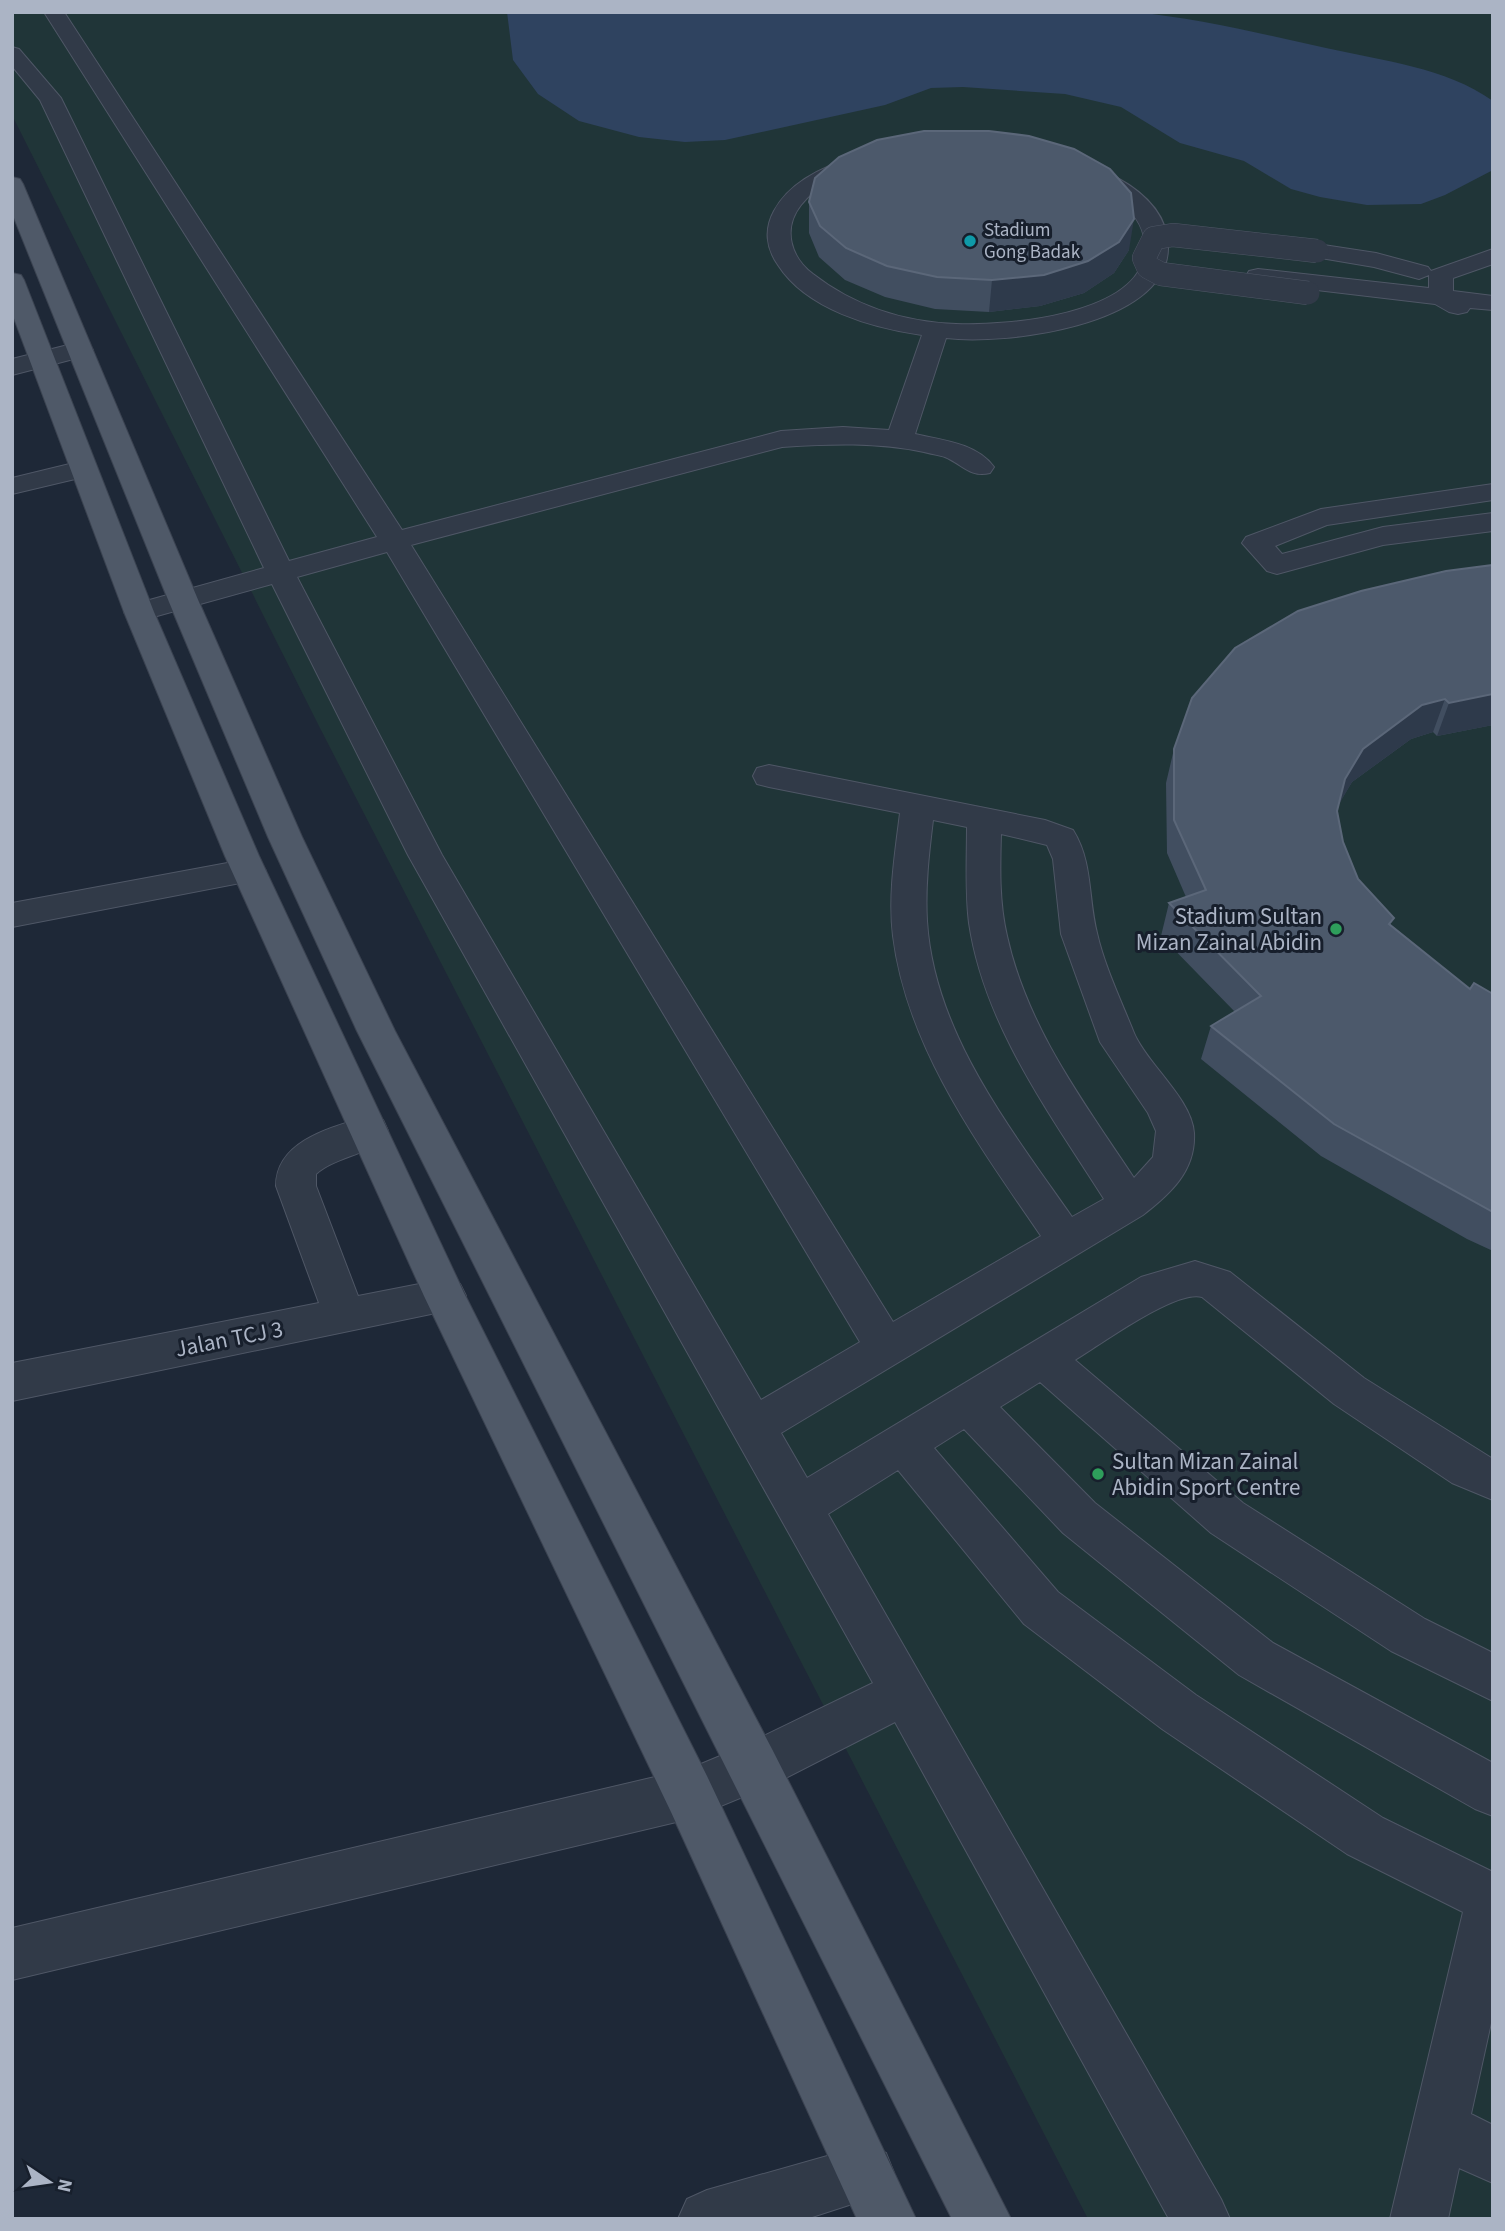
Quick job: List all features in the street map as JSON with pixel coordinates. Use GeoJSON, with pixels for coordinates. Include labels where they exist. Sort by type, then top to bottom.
{"type":"FeatureCollection","features":[{"type":"Feature","properties":{"kind":"main road"},"geometry":{"type":"LineString","coordinates":[[12,184],[184,602],[285,837],[376,1031],[754,1767],[982,2219]]}},
{"type":"Feature","properties":{"kind":"main road"},"geometry":{"type":"LineString","coordinates":[[12,280],[82,469],[139,612],[249,871],[445,1296],[689,1794],[876,2196]]}},
{"type":"Feature","properties":{"kind":"street"},"geometry":{"type":"LineString","coordinates":[[54,12],[395,542],[887,1349]]}},
{"type":"Feature","properties":{"kind":"street"},"geometry":{"type":"LineString","coordinates":[[12,52],[50,98],[281,574],[425,855],[905,1692],[1201,2219]]}},
{"type":"Feature","properties":{"kind":"street"},"geometry":{"type":"LineString","coordinates":[[927,151],[997,152],[1054,163],[1104,181],[1147,216],[1156,254],[1137,288],[1110,306],[1072,320],[1010,330],[936,329],[896,322],[859,311],[828,297],[804,280],[787,262],[779,245],[779,223],[789,204],[818,180],[862,162],[927,151]]}},
{"type":"Feature","properties":{"kind":"street"},"geometry":{"type":"LineString","coordinates":[[1493,281],[1429,284],[1354,296],[1308,293],[1161,274],[1148,267],[1144,258],[1154,238],[1173,235],[1317,251],[1376,260],[1429,284],[1493,303]]}},
{"type":"Feature","properties":{"kind":"street"},"geometry":{"type":"LineString","coordinates":[[1156,254],[1429,284],[1493,328]]}},
{"type":"Feature","properties":{"kind":"street"},"geometry":{"type":"LineString","coordinates":[[1429,284],[1493,256]]}},
{"type":"Feature","properties":{"kind":"street"},"geometry":{"type":"LineString","coordinates":[[900,439],[936,329]]}},
{"type":"Feature","properties":{"kind":"street"},"geometry":{"type":"LineString","coordinates":[[12,367],[80,350]]}},
{"type":"Feature","properties":{"kind":"street"},"geometry":{"type":"LineString","coordinates":[[139,612],[780,439],[843,435],[900,439],[954,450],[980,467]]}},
{"type":"Feature","properties":{"kind":"street"},"geometry":{"type":"LineString","coordinates":[[12,486],[82,469]]}},
{"type":"Feature","properties":{"kind":"street"},"geometry":{"type":"LineString","coordinates":[[1493,492],[1321,517],[1256,543],[1277,565],[1374,536],[1441,525],[1493,522]]}},
{"type":"Feature","properties":{"kind":"street"},"geometry":{"type":"LineString","coordinates":[[753,1427],[1129,1204],[1153,1185],[1172,1161],[1175,1131],[1164,1107],[1119,1042],[1079,934],[1070,859],[1061,838],[1045,831],[984,818],[769,776]]}},
{"type":"Feature","properties":{"kind":"street"},"geometry":{"type":"LineString","coordinates":[[918,805],[909,893],[911,937],[927,1006],[964,1090],[1067,1242]]}},
{"type":"Feature","properties":{"kind":"street"},"geometry":{"type":"LineString","coordinates":[[984,818],[984,896],[988,935],[1007,997],[1045,1071],[1129,1204]]}},
{"type":"Feature","properties":{"kind":"street"},"geometry":{"type":"LineString","coordinates":[[12,915],[249,871]]}},
{"type":"Feature","properties":{"kind":"street"},"geometry":{"type":"LineString","coordinates":[[345,1316],[296,1186],[296,1175],[299,1165],[309,1157],[369,1131]]}},
{"type":"Feature","properties":{"kind":"street"},"geometry":{"type":"LineString","coordinates":[[799,1507],[1156,1289],[1195,1278],[1215,1284],[1349,1391],[1468,1469],[1493,1480]]}},
{"type":"Feature","properties":{"kind":"street","name":"Jalan TCJ 3"},"geometry":{"type":"LineString","coordinates":[[12,1382],[445,1296]]}},
{"type":"Feature","properties":{"kind":"street"},"geometry":{"type":"LineString","coordinates":[[1042,1358],[1227,1518],[1408,1635],[1493,1678]]}},
{"type":"Feature","properties":{"kind":"street"},"geometry":{"type":"LineString","coordinates":[[968,1404],[1079,1518],[1256,1659],[1493,1791]]}},
{"type":"Feature","properties":{"kind":"street"},"geometry":{"type":"LineString","coordinates":[[903,1443],[1041,1608],[1179,1712],[1365,1836],[1492,1900],[1480,2011],[1439,2128],[1419,2219]]}},
{"type":"Feature","properties":{"kind":"street"},"geometry":{"type":"LineString","coordinates":[[12,1954],[689,1794],[754,1767],[905,1692]]}},
{"type":"Feature","properties":{"kind":"street"},"geometry":{"type":"LineString","coordinates":[[1439,2128],[1493,2155]]}},
{"type":"Feature","properties":{"kind":"street"},"geometry":{"type":"LineString","coordinates":[[707,2219],[876,2196]]}},
{"type":"Feature","properties":{"kind":"green space","name":"Sultan Mizan Zainal Abidin Sport Centre"},"geometry":{"type":"Polygon","coordinates":[[[12,12],[1493,12],[1493,2219],[1088,2219],[320,728],[12,115],[12,12]]]}},
{"type":"Feature","properties":{"kind":"water"},"geometry":{"type":"Polygon","coordinates":[[[507,12],[1133,12],[1182,18],[1413,67],[1474,89],[1493,101],[1493,170],[1445,195],[1421,204],[1367,205],[1291,189],[1244,161],[1180,143],[1121,107],[1065,94],[963,87],[931,88],[885,105],[725,140],[685,142],[639,137],[579,121],[538,94],[513,60],[507,12]]]}},
{"type":"Feature","properties":{"kind":"building","name":"Stadium Gong Badak"},"geometry":{"type":"Polygon","coordinates":[[[924,131],[989,131],[1029,136],[1074,149],[1110,169],[1131,193],[1134,219],[1119,242],[1088,261],[1044,275],[992,280],[937,277],[887,266],[846,248],[820,226],[809,202],[815,178],[839,157],[877,140],[924,131]]]}},
{"type":"Feature","properties":{"kind":"building","name":"Stadium Sultan Mizan Zainal Abidin"},"geometry":{"type":"Polygon","coordinates":[[[1493,565],[1493,694],[1449,703],[1445,699],[1422,705],[1363,749],[1345,779],[1337,811],[1343,842],[1358,879],[1394,918],[1389,924],[1470,989],[1474,983],[1493,994],[1493,1212],[1334,1124],[1211,1026],[1261,996],[1169,903],[1206,890],[1174,820],[1174,749],[1192,698],[1235,648],[1298,611],[1361,591],[1446,571],[1493,565]]]}},
{"type":"Feature","properties":{"kind":"place","name":"Stadium Gong Badak"},"geometry":{"type":"Point","coordinates":[970,241]}},
{"type":"Feature","properties":{"kind":"place","name":"Stadium Sultan Mizan Zainal Abidin"},"geometry":{"type":"Point","coordinates":[1336,929]}},
{"type":"Feature","properties":{"kind":"place","name":"Sultan Mizan Zainal Abidin Sport Centre"},"geometry":{"type":"Point","coordinates":[1098,1474]}}]}
